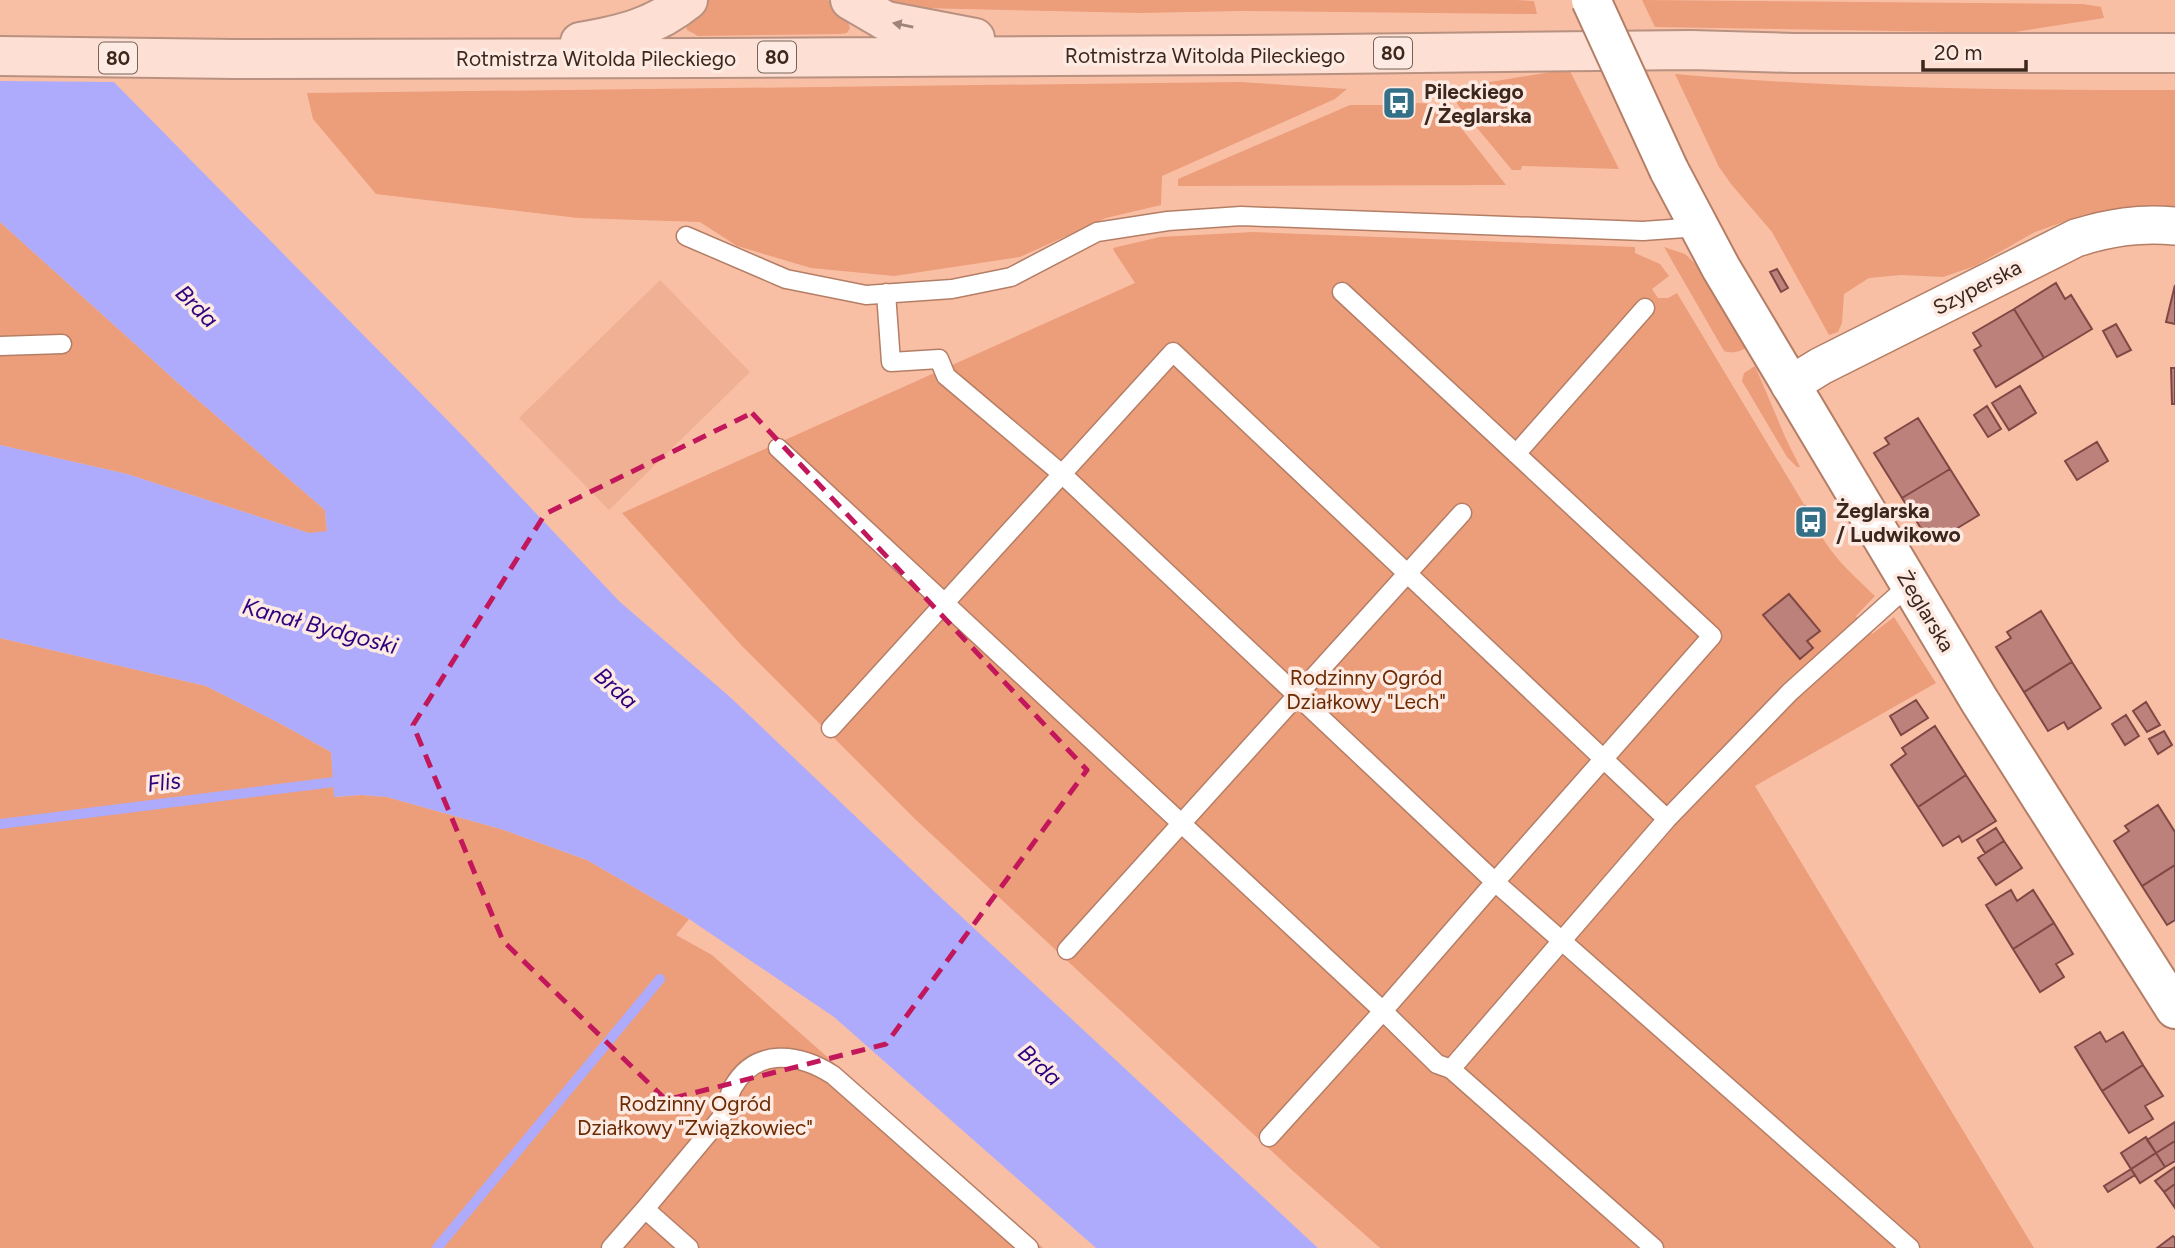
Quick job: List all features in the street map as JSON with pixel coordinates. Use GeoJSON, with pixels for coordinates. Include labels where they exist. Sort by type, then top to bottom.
{"type":"FeatureCollection","features":[{"type":"Feature","properties":{"kind":"main road"},"geometry":{"type":"LineString","coordinates":[[488,58],[623,34],[662,18],[688,0]]}},
{"type":"Feature","properties":{"kind":"main road"},"geometry":{"type":"LineString","coordinates":[[850,0],[886,21],[1066,55]]}},
{"type":"Feature","properties":{"kind":"main road","name":"Rotmistrza Witolda Pileckiego"},"geometry":{"type":"LineString","coordinates":[[0,56],[235,60],[1678,50],[1793,53],[2175,53]]}},
{"type":"Feature","properties":{"kind":"street","name":"Żeglarska"},"geometry":{"type":"LineString","coordinates":[[1591,0],[1669,170],[1790,385],[1979,700],[2175,1009]]}},
{"type":"Feature","properties":{"kind":"street","name":"Szyperska"},"geometry":{"type":"LineString","coordinates":[[1790,385],[1821,366],[2076,238],[2104,229],[2145,224],[2175,226]]}},
{"type":"Feature","properties":{"kind":"lane"},"geometry":{"type":"LineString","coordinates":[[686,236],[786,279],[866,295],[952,289],[1011,277],[1097,232],[1168,221],[1241,215],[1643,231],[1699,227]]}},
{"type":"Feature","properties":{"kind":"lane"},"geometry":{"type":"LineString","coordinates":[[1269,1137],[1383,1012],[1712,636],[1342,292]]}},
{"type":"Feature","properties":{"kind":"lane"},"geometry":{"type":"LineString","coordinates":[[886,293],[891,362],[939,359],[946,376],[1062,474],[1494,882],[1910,1248]]}},
{"type":"Feature","properties":{"kind":"lane"},"geometry":{"type":"LineString","coordinates":[[1516,454],[1645,308]]}},
{"type":"Feature","properties":{"kind":"lane"},"geometry":{"type":"LineString","coordinates":[[0,346],[62,344]]}},
{"type":"Feature","properties":{"kind":"lane"},"geometry":{"type":"LineString","coordinates":[[831,728],[1173,352],[1667,819]]}},
{"type":"Feature","properties":{"kind":"lane"},"geometry":{"type":"LineString","coordinates":[[778,449],[1437,1064],[1451,1069],[1654,1248]]}},
{"type":"Feature","properties":{"kind":"lane"},"geometry":{"type":"LineString","coordinates":[[1068,950],[1462,513]]}},
{"type":"Feature","properties":{"kind":"lane"},"geometry":{"type":"LineString","coordinates":[[1451,1069],[1667,819],[1790,692],[1910,584]]}},
{"type":"Feature","properties":{"kind":"lane"},"geometry":{"type":"LineString","coordinates":[[611,1248],[721,1118],[732,1090],[753,1064],[763,1059],[775,1058],[805,1060],[833,1075],[1029,1248]]}},
{"type":"Feature","properties":{"kind":"lane"},"geometry":{"type":"LineString","coordinates":[[645,1209],[689,1248]]}},
{"type":"Feature","properties":{"kind":"highlighted area"},"geometry":{"type":"Polygon","coordinates":[[[752,413],[1087,770],[886,1044],[666,1100],[503,941],[413,725],[545,514],[752,413]]]}},
{"type":"Feature","properties":{"kind":"shaded area"},"geometry":{"type":"Polygon","coordinates":[[[660,280],[750,372],[609,510],[519,418],[660,280]]]}},
{"type":"Feature","properties":{"kind":"green space"},"geometry":{"type":"Polygon","coordinates":[[[708,0],[828,0],[846,16],[850,28],[847,33],[840,34],[698,36],[687,30],[686,25],[708,0]]]}},
{"type":"Feature","properties":{"kind":"green space"},"geometry":{"type":"Polygon","coordinates":[[[878,0],[1514,0],[1534,1],[1537,14],[1241,11],[1141,13],[919,8],[878,0]]]}},
{"type":"Feature","properties":{"kind":"green space"},"geometry":{"type":"Polygon","coordinates":[[[1642,0],[2083,4],[2101,7],[2104,18],[2009,33],[1655,27],[1642,0]]]}},
{"type":"Feature","properties":{"kind":"green space"},"geometry":{"type":"Polygon","coordinates":[[[1569,69],[1619,169],[1522,166],[1521,170],[1512,170],[1458,105],[1454,96],[1454,88],[1569,69]]]}},
{"type":"Feature","properties":{"kind":"green space"},"geometry":{"type":"Polygon","coordinates":[[[1675,74],[1863,86],[2175,90],[2175,207],[2126,208],[2086,214],[2035,232],[1975,266],[1943,277],[1901,275],[1869,278],[1844,294],[1842,323],[1838,332],[1829,335],[1772,232],[1719,167],[1675,74]]]}},
{"type":"Feature","properties":{"kind":"green space"},"geometry":{"type":"Polygon","coordinates":[[[1240,82],[1347,89],[1335,99],[1162,176],[1161,205],[1106,218],[1020,257],[894,276],[811,268],[737,246],[700,222],[578,218],[376,194],[313,119],[307,93],[1240,82]]]}},
{"type":"Feature","properties":{"kind":"green space"},"geometry":{"type":"Polygon","coordinates":[[[1416,103],[1434,104],[1451,115],[1506,185],[1178,186],[1178,179],[1350,105],[1415,108],[1416,103]]]}},
{"type":"Feature","properties":{"kind":"green space"},"geometry":{"type":"Polygon","coordinates":[[[0,222],[177,382],[325,510],[327,532],[309,533],[127,474],[0,445],[0,222]]]}},
{"type":"Feature","properties":{"kind":"green space","name":"Rodzinny Ogród Działkowy \"Lech\""},"geometry":{"type":"Polygon","coordinates":[[[1253,232],[1635,247],[1635,253],[1660,264],[1669,276],[1652,289],[1658,298],[1668,298],[1677,293],[1805,506],[1799,509],[1810,529],[1816,526],[1835,555],[1875,596],[1856,616],[1872,634],[1894,617],[1936,683],[1755,786],[2034,1248],[1380,1248],[1293,1171],[915,819],[742,646],[622,513],[1135,283],[1113,248],[1160,237],[1253,232]]]}},
{"type":"Feature","properties":{"kind":"green space"},"geometry":{"type":"Polygon","coordinates":[[[1664,247],[1685,254],[1703,271],[1746,348],[1735,352],[1724,351],[1664,247]]]}},
{"type":"Feature","properties":{"kind":"green space"},"geometry":{"type":"Polygon","coordinates":[[[1755,366],[1800,467],[1787,457],[1742,381],[1744,373],[1755,366]]]}},
{"type":"Feature","properties":{"kind":"green space","name":"Rodzinny Ogród Działkowy \"Związkowiec\""},"geometry":{"type":"Polygon","coordinates":[[[0,638],[206,686],[331,752],[335,797],[387,797],[504,830],[587,860],[689,919],[676,935],[712,955],[1043,1248],[0,1248],[0,638]]]}},
{"type":"Feature","properties":{"kind":"water"},"geometry":{"type":"Polygon","coordinates":[[[0,0],[33,0],[460,433],[620,602],[730,697],[936,893],[1318,1248],[1096,1248],[834,1017],[689,919],[587,860],[504,830],[387,797],[334,797],[331,752],[206,686],[0,638],[0,445],[127,474],[309,533],[327,531],[325,510],[177,382],[0,222],[0,0]]]}},
{"type":"Feature","properties":{"kind":"pier"},"geometry":{"type":"Polygon","coordinates":[[[0,0],[38,0],[118,82],[0,81],[0,0]]]}},
{"type":"Feature","properties":{"kind":"building"},"geometry":{"type":"Polygon","coordinates":[[[1777,269],[1788,288],[1781,292],[1770,272],[1777,269]]]}},
{"type":"Feature","properties":{"kind":"building"},"geometry":{"type":"Polygon","coordinates":[[[2056,283],[2065,299],[2071,295],[2092,329],[2044,358],[2014,309],[2056,283]]]}},
{"type":"Feature","properties":{"kind":"building"},"geometry":{"type":"Polygon","coordinates":[[[2175,285],[2175,324],[2166,322],[2175,285]]]}},
{"type":"Feature","properties":{"kind":"building"},"geometry":{"type":"Polygon","coordinates":[[[2014,309],[2044,358],[1996,387],[1974,350],[1981,346],[1973,333],[2014,309]]]}},
{"type":"Feature","properties":{"kind":"building"},"geometry":{"type":"Polygon","coordinates":[[[2116,324],[2131,350],[2117,357],[2103,331],[2116,324]]]}},
{"type":"Feature","properties":{"kind":"building"},"geometry":{"type":"Polygon","coordinates":[[[2171,368],[2175,368],[2175,404],[2172,404],[2171,368]]]}},
{"type":"Feature","properties":{"kind":"building"},"geometry":{"type":"Polygon","coordinates":[[[2020,386],[2036,413],[2009,430],[1992,403],[2020,386]]]}},
{"type":"Feature","properties":{"kind":"building"},"geometry":{"type":"Polygon","coordinates":[[[1987,406],[2001,429],[1988,437],[1974,415],[1987,406]]]}},
{"type":"Feature","properties":{"kind":"building"},"geometry":{"type":"Polygon","coordinates":[[[1918,418],[1950,469],[1902,498],[1874,453],[1889,444],[1885,438],[1918,418]]]}},
{"type":"Feature","properties":{"kind":"building"},"geometry":{"type":"Polygon","coordinates":[[[2097,442],[2108,461],[2077,480],[2065,461],[2097,442]]]}},
{"type":"Feature","properties":{"kind":"building"},"geometry":{"type":"Polygon","coordinates":[[[1950,469],[1979,515],[1946,535],[1942,529],[1927,538],[1902,498],[1950,469]]]}},
{"type":"Feature","properties":{"kind":"building"},"geometry":{"type":"Polygon","coordinates":[[[1805,506],[1816,526],[1810,529],[1799,509],[1805,506]]]}},
{"type":"Feature","properties":{"kind":"building"},"geometry":{"type":"Polygon","coordinates":[[[1789,594],[1820,631],[1807,641],[1813,648],[1800,659],[1763,615],[1789,594]]]}},
{"type":"Feature","properties":{"kind":"building"},"geometry":{"type":"Polygon","coordinates":[[[2041,611],[2072,662],[2024,692],[1996,647],[2011,638],[2007,632],[2041,611]]]}},
{"type":"Feature","properties":{"kind":"building"},"geometry":{"type":"Polygon","coordinates":[[[2072,662],[2101,708],[2068,729],[2064,722],[2048,731],[2024,692],[2072,662]]]}},
{"type":"Feature","properties":{"kind":"building"},"geometry":{"type":"Polygon","coordinates":[[[1916,700],[1928,718],[1901,735],[1890,716],[1916,700]]]}},
{"type":"Feature","properties":{"kind":"building"},"geometry":{"type":"Polygon","coordinates":[[[2146,702],[2160,725],[2147,732],[2133,711],[2146,702]]]}},
{"type":"Feature","properties":{"kind":"building"},"geometry":{"type":"Polygon","coordinates":[[[2126,715],[2139,736],[2125,745],[2112,724],[2126,715]]]}},
{"type":"Feature","properties":{"kind":"building"},"geometry":{"type":"Polygon","coordinates":[[[1935,726],[1966,775],[1918,807],[1891,765],[1906,754],[1902,748],[1935,726]]]}},
{"type":"Feature","properties":{"kind":"building"},"geometry":{"type":"Polygon","coordinates":[[[2164,731],[2172,745],[2158,754],[2149,739],[2164,731]]]}},
{"type":"Feature","properties":{"kind":"building"},"geometry":{"type":"Polygon","coordinates":[[[1966,775],[1996,821],[1962,842],[1959,836],[1943,846],[1918,807],[1966,775]]]}},
{"type":"Feature","properties":{"kind":"building"},"geometry":{"type":"Polygon","coordinates":[[[2158,805],[2175,832],[2175,865],[2142,886],[2114,841],[2129,831],[2125,826],[2158,805]]]}},
{"type":"Feature","properties":{"kind":"building"},"geometry":{"type":"Polygon","coordinates":[[[1996,828],[2004,841],[1985,853],[1977,840],[1996,828]]]}},
{"type":"Feature","properties":{"kind":"building"},"geometry":{"type":"Polygon","coordinates":[[[2004,841],[2022,868],[1996,885],[1978,858],[2004,841]]]}},
{"type":"Feature","properties":{"kind":"building"},"geometry":{"type":"Polygon","coordinates":[[[2175,865],[2175,920],[2167,925],[2142,886],[2175,865]]]}},
{"type":"Feature","properties":{"kind":"building"},"geometry":{"type":"Polygon","coordinates":[[[2011,890],[2017,901],[2033,890],[2054,923],[2013,949],[1986,905],[2011,890]]]}},
{"type":"Feature","properties":{"kind":"building"},"geometry":{"type":"Polygon","coordinates":[[[2054,923],[2073,954],[2056,964],[2064,977],[2040,992],[2013,949],[2054,923]]]}},
{"type":"Feature","properties":{"kind":"building"},"geometry":{"type":"Polygon","coordinates":[[[2100,1032],[2106,1042],[2123,1032],[2143,1065],[2102,1091],[2075,1047],[2100,1032]]]}},
{"type":"Feature","properties":{"kind":"building"},"geometry":{"type":"Polygon","coordinates":[[[2143,1065],[2163,1096],[2145,1106],[2153,1119],[2129,1133],[2102,1091],[2143,1065]]]}},
{"type":"Feature","properties":{"kind":"building"},"geometry":{"type":"Polygon","coordinates":[[[2175,1122],[2175,1141],[2156,1153],[2147,1140],[2175,1122]]]}},
{"type":"Feature","properties":{"kind":"building"},"geometry":{"type":"Polygon","coordinates":[[[2146,1137],[2156,1153],[2131,1169],[2121,1153],[2146,1137]]]}},
{"type":"Feature","properties":{"kind":"building"},"geometry":{"type":"Polygon","coordinates":[[[2175,1141],[2175,1161],[2165,1167],[2156,1153],[2175,1141]]]}},
{"type":"Feature","properties":{"kind":"building"},"geometry":{"type":"Polygon","coordinates":[[[2156,1153],[2165,1167],[2140,1183],[2131,1169],[2156,1153]]]}},
{"type":"Feature","properties":{"kind":"building"},"geometry":{"type":"Polygon","coordinates":[[[2175,1167],[2175,1184],[2164,1192],[2155,1181],[2175,1167]]]}},
{"type":"Feature","properties":{"kind":"building"},"geometry":{"type":"Polygon","coordinates":[[[2131,1169],[2135,1175],[2108,1192],[2104,1186],[2131,1169]]]}},
{"type":"Feature","properties":{"kind":"building"},"geometry":{"type":"Polygon","coordinates":[[[2175,1184],[2175,1208],[2164,1192],[2175,1184]]]}},
{"type":"Feature","properties":{"kind":"building"},"geometry":{"type":"Polygon","coordinates":[[[2173,1236],[2175,1248],[2157,1248],[2173,1236]]]}},
{"type":"Feature","properties":{"kind":"waterway","name":"Flis"},"geometry":{"type":"LineString","coordinates":[[0,824],[334,782]]}},
{"type":"Feature","properties":{"kind":"waterway"},"geometry":{"type":"LineString","coordinates":[[437,1248],[660,979]]}},
{"type":"Feature","properties":{"kind":"place","name":"Pileckiego / Żeglarska"},"geometry":{"type":"Point","coordinates":[1399,103]}},
{"type":"Feature","properties":{"kind":"place","name":"Żeglarska / Ludwikowo"},"geometry":{"type":"Point","coordinates":[1811,522]}},
{"type":"Feature","properties":{"kind":"water label","name":"Brda"},"geometry":{"type":"Point","coordinates":[197,306]}},
{"type":"Feature","properties":{"kind":"water label","name":"Kanał Bydgoski"},"geometry":{"type":"Point","coordinates":[320,626]}},
{"type":"Feature","properties":{"kind":"water label","name":"Brda"},"geometry":{"type":"Point","coordinates":[616,688]}},
{"type":"Feature","properties":{"kind":"water label","name":"Brda"},"geometry":{"type":"Point","coordinates":[1040,1065]}}]}
